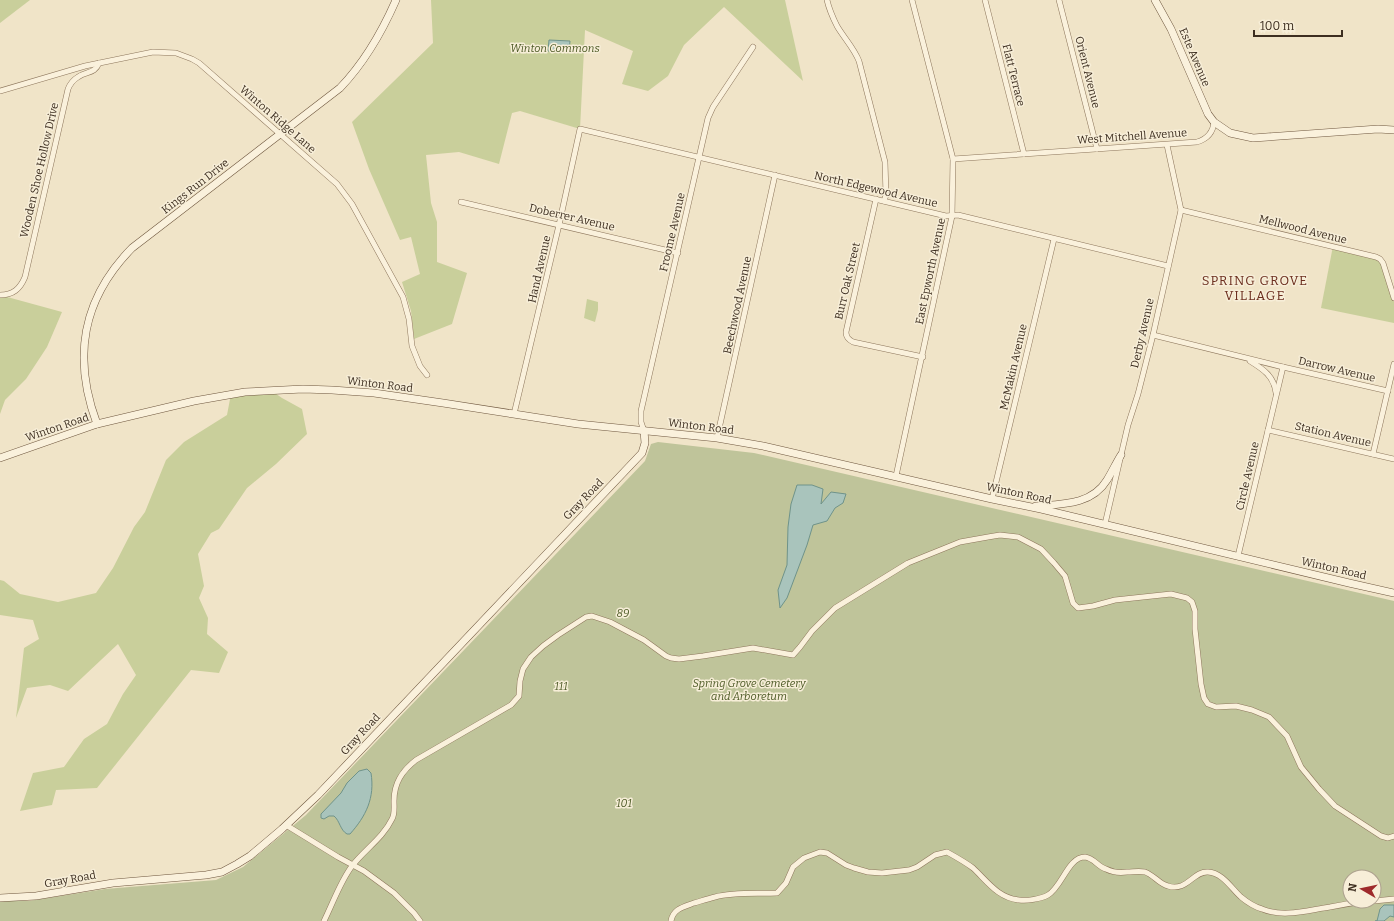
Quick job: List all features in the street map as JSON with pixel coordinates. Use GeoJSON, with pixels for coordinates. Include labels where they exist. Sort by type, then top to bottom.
{"type":"FeatureCollection","features":[{"type":"Feature","properties":{"kind":"street","name":"Kings Run Drive"},"geometry":{"type":"LineString","coordinates":[[97,424],[87,393],[84,347],[88,321],[107,279],[132,248],[344,84],[378,38],[396,0]]}},
{"type":"Feature","properties":{"kind":"street"},"geometry":{"type":"LineString","coordinates":[[827,0],[837,26],[859,61],[885,162],[886,195],[884,201]]}},
{"type":"Feature","properties":{"kind":"street","name":"East Epworth Avenue"},"geometry":{"type":"LineString","coordinates":[[896,476],[923,357],[952,216],[954,160],[912,0]]}},
{"type":"Feature","properties":{"kind":"street","name":"Flatt Terrace"},"geometry":{"type":"LineString","coordinates":[[985,0],[1024,154]]}},
{"type":"Feature","properties":{"kind":"street","name":"Orient Avenue"},"geometry":{"type":"LineString","coordinates":[[1059,0],[1097,149]]}},
{"type":"Feature","properties":{"kind":"street","name":"Este Avenue"},"geometry":{"type":"LineString","coordinates":[[1155,0],[1171,29],[1208,114],[1214,122]]}},
{"type":"Feature","properties":{"kind":"street","name":"Froome Avenue"},"geometry":{"type":"LineString","coordinates":[[644,431],[641,422],[641,411],[708,118],[713,106],[753,47]]}},
{"type":"Feature","properties":{"kind":"street","name":"Winton Ridge Lane"},"geometry":{"type":"LineString","coordinates":[[0,91],[85,66],[159,52],[184,55],[199,63],[337,184],[352,204],[403,297],[409,319],[412,346],[418,361],[427,375]]}},
{"type":"Feature","properties":{"kind":"street","name":"Wooden Shoe Hollow Drive"},"geometry":{"type":"LineString","coordinates":[[0,295],[14,293],[20,288],[25,277],[68,89],[74,80],[92,71],[99,63]]}},
{"type":"Feature","properties":{"kind":"street"},"geometry":{"type":"LineString","coordinates":[[1214,122],[1230,133],[1238,136],[1253,138],[1378,129],[1394,130]]}},
{"type":"Feature","properties":{"kind":"street","name":"West Mitchell Avenue"},"geometry":{"type":"LineString","coordinates":[[954,160],[1197,142],[1205,139],[1211,133],[1214,122]]}},
{"type":"Feature","properties":{"kind":"street","name":"North Edgewood Avenue"},"geometry":{"type":"LineString","coordinates":[[580,129],[946,216],[958,216],[1168,266]]}},
{"type":"Feature","properties":{"kind":"street","name":"Hand Avenue"},"geometry":{"type":"LineString","coordinates":[[514,414],[580,129]]}},
{"type":"Feature","properties":{"kind":"street","name":"Derby Avenue"},"geometry":{"type":"LineString","coordinates":[[1105,524],[1128,424],[1138,394],[1181,210],[1167,145]]}},
{"type":"Feature","properties":{"kind":"street","name":"Beechwood Avenue"},"geometry":{"type":"LineString","coordinates":[[717,438],[775,176]]}},
{"type":"Feature","properties":{"kind":"street","name":"Burr Oak Street"},"geometry":{"type":"LineString","coordinates":[[876,199],[846,335],[853,342],[923,357]]}},
{"type":"Feature","properties":{"kind":"street","name":"Doberrer Avenue"},"geometry":{"type":"LineString","coordinates":[[461,202],[678,253]]}},
{"type":"Feature","properties":{"kind":"street","name":"Mellwood Avenue"},"geometry":{"type":"LineString","coordinates":[[1181,210],[1376,257],[1380,259],[1394,298]]}},
{"type":"Feature","properties":{"kind":"street","name":"McMakin Avenue"},"geometry":{"type":"LineString","coordinates":[[992,499],[1054,239]]}},
{"type":"Feature","properties":{"kind":"street","name":"Circle Avenue"},"geometry":{"type":"LineString","coordinates":[[1152,335],[1283,367],[1238,556]]}},
{"type":"Feature","properties":{"kind":"street","name":"Circle Avenue"},"geometry":{"type":"LineString","coordinates":[[1246,358],[1263,369],[1270,376],[1274,383],[1276,392],[1275,401]]}},
{"type":"Feature","properties":{"kind":"street"},"geometry":{"type":"LineString","coordinates":[[1373,454],[1394,364]]}},
{"type":"Feature","properties":{"kind":"street","name":"Darrow Avenue"},"geometry":{"type":"LineString","coordinates":[[1283,367],[1388,391]]}},
{"type":"Feature","properties":{"kind":"street","name":"Winton Road"},"geometry":{"type":"LineString","coordinates":[[0,458],[97,424],[218,396],[245,392],[303,389],[374,393],[578,424],[717,438],[762,446],[1028,506],[1394,592]]}},
{"type":"Feature","properties":{"kind":"street","name":"Station Avenue"},"geometry":{"type":"LineString","coordinates":[[1268,430],[1394,459]]}},
{"type":"Feature","properties":{"kind":"street","name":"Gray Road"},"geometry":{"type":"LineString","coordinates":[[0,898],[36,896],[113,883],[214,874],[222,872],[243,860],[286,826],[323,790],[642,453],[645,444],[644,431]]}},
{"type":"Feature","properties":{"kind":"street"},"geometry":{"type":"LineString","coordinates":[[1028,506],[1077,502],[1086,499],[1094,494],[1107,481],[1121,454]]}},
{"type":"Feature","properties":{"kind":"street"},"geometry":{"type":"LineString","coordinates":[[324,921],[352,865],[384,832],[393,818],[397,781],[407,767],[416,760],[511,705],[519,696],[520,681],[523,669],[531,657],[558,635],[586,617],[597,616],[610,622],[644,640],[671,658],[679,659],[753,648],[792,655],[812,631],[835,608],[908,563],[960,542],[1000,535],[1018,537],[1041,548],[1065,576],[1074,603],[1078,608],[1093,606],[1115,600],[1171,594],[1187,598],[1192,602],[1195,611],[1195,629],[1201,684],[1204,698],[1208,704],[1216,707],[1236,706],[1252,710],[1269,717],[1287,736],[1301,767],[1335,806],[1381,836],[1388,838],[1394,836]]}},
{"type":"Feature","properties":{"kind":"street"},"geometry":{"type":"LineString","coordinates":[[286,826],[364,871],[394,893],[420,921]]}},
{"type":"Feature","properties":{"kind":"street"},"geometry":{"type":"LineString","coordinates":[[671,921],[672,916],[676,911],[683,907],[715,897],[732,894],[776,893],[786,883],[793,866],[804,858],[820,852],[827,853],[846,865],[854,868],[868,872],[882,873],[909,870],[917,867],[935,855],[947,852],[972,868],[996,891],[1007,898],[1018,900],[1029,900],[1049,895],[1058,885],[1068,868],[1080,858],[1086,857],[1104,869],[1115,872],[1145,872],[1161,884],[1175,888],[1181,887],[1198,875],[1207,872],[1216,874],[1224,879],[1242,898],[1263,910],[1283,913],[1298,912],[1342,904]]}},
{"type":"Feature","properties":{"kind":"street"},"geometry":{"type":"LineString","coordinates":[[1382,900],[1394,899]]}},
{"type":"Feature","properties":{"kind":"green space"},"geometry":{"type":"Polygon","coordinates":[[[0,0],[30,0],[0,23],[0,0]]]}},
{"type":"Feature","properties":{"kind":"green space","name":"Winton Commons"},"geometry":{"type":"Polygon","coordinates":[[[431,0],[785,0],[803,81],[724,7],[684,45],[668,76],[648,91],[622,84],[633,51],[585,30],[580,129],[520,111],[512,113],[499,164],[459,152],[426,155],[431,203],[437,222],[437,262],[467,273],[452,324],[414,339],[411,311],[402,282],[420,274],[411,237],[400,240],[369,169],[352,122],[433,43],[431,0]]]}},
{"type":"Feature","properties":{"kind":"green space"},"geometry":{"type":"Polygon","coordinates":[[[1333,246],[1380,259],[1394,298],[1394,323],[1321,308],[1333,246]]]}},
{"type":"Feature","properties":{"kind":"green space"},"geometry":{"type":"Polygon","coordinates":[[[0,295],[62,312],[47,347],[26,379],[5,400],[0,414],[0,295]]]}},
{"type":"Feature","properties":{"kind":"green space"},"geometry":{"type":"Polygon","coordinates":[[[587,299],[598,302],[595,322],[584,318],[587,299]]]}},
{"type":"Feature","properties":{"kind":"green space"},"geometry":{"type":"Polygon","coordinates":[[[272,391],[302,409],[307,434],[276,464],[247,488],[219,529],[211,533],[198,554],[204,586],[199,598],[208,618],[207,634],[228,652],[219,673],[191,670],[97,788],[56,790],[52,805],[20,811],[33,773],[64,767],[84,739],[107,724],[123,694],[136,675],[118,644],[68,691],[50,685],[27,688],[16,718],[24,648],[39,639],[33,620],[0,615],[0,580],[4,581],[20,594],[58,602],[96,593],[113,568],[134,527],[145,512],[166,460],[184,442],[227,415],[231,394],[272,391]]]}},
{"type":"Feature","properties":{"kind":"green space","name":"Spring Grove Cemetery and Arboretum"},"geometry":{"type":"Polygon","coordinates":[[[658,442],[754,453],[1394,601],[1394,921],[0,921],[0,901],[29,901],[105,889],[216,880],[243,867],[306,815],[645,461],[651,444],[658,442]]]}},
{"type":"Feature","properties":{"kind":"water"},"geometry":{"type":"Polygon","coordinates":[[[549,40],[570,41],[569,52],[548,51],[549,40]]]}},
{"type":"Feature","properties":{"kind":"water"},"geometry":{"type":"Polygon","coordinates":[[[797,485],[812,485],[823,489],[821,504],[831,492],[846,494],[843,503],[835,508],[827,521],[813,525],[787,598],[780,608],[778,590],[787,565],[788,527],[791,504],[797,485]]]}},
{"type":"Feature","properties":{"kind":"water"},"geometry":{"type":"Polygon","coordinates":[[[367,769],[371,773],[372,782],[372,791],[368,806],[356,827],[350,834],[347,834],[334,816],[329,816],[324,819],[321,818],[321,814],[359,771],[367,769]]]}},
{"type":"Feature","properties":{"kind":"water"},"geometry":{"type":"Polygon","coordinates":[[[1384,905],[1394,905],[1394,917],[1390,916],[1384,921],[1377,921],[1380,909],[1382,909],[1384,905]]]}},
{"type":"Feature","properties":{"kind":"district","name":"SPRING GROVE VILLAGE"},"geometry":{"type":"Point","coordinates":[1255,288]}},
{"type":"Feature","properties":{"kind":"park label","name":"89"},"geometry":{"type":"Point","coordinates":[623,613]}},
{"type":"Feature","properties":{"kind":"park label","name":"111"},"geometry":{"type":"Point","coordinates":[561,686]}},
{"type":"Feature","properties":{"kind":"park label","name":"101"},"geometry":{"type":"Point","coordinates":[624,803]}}]}
